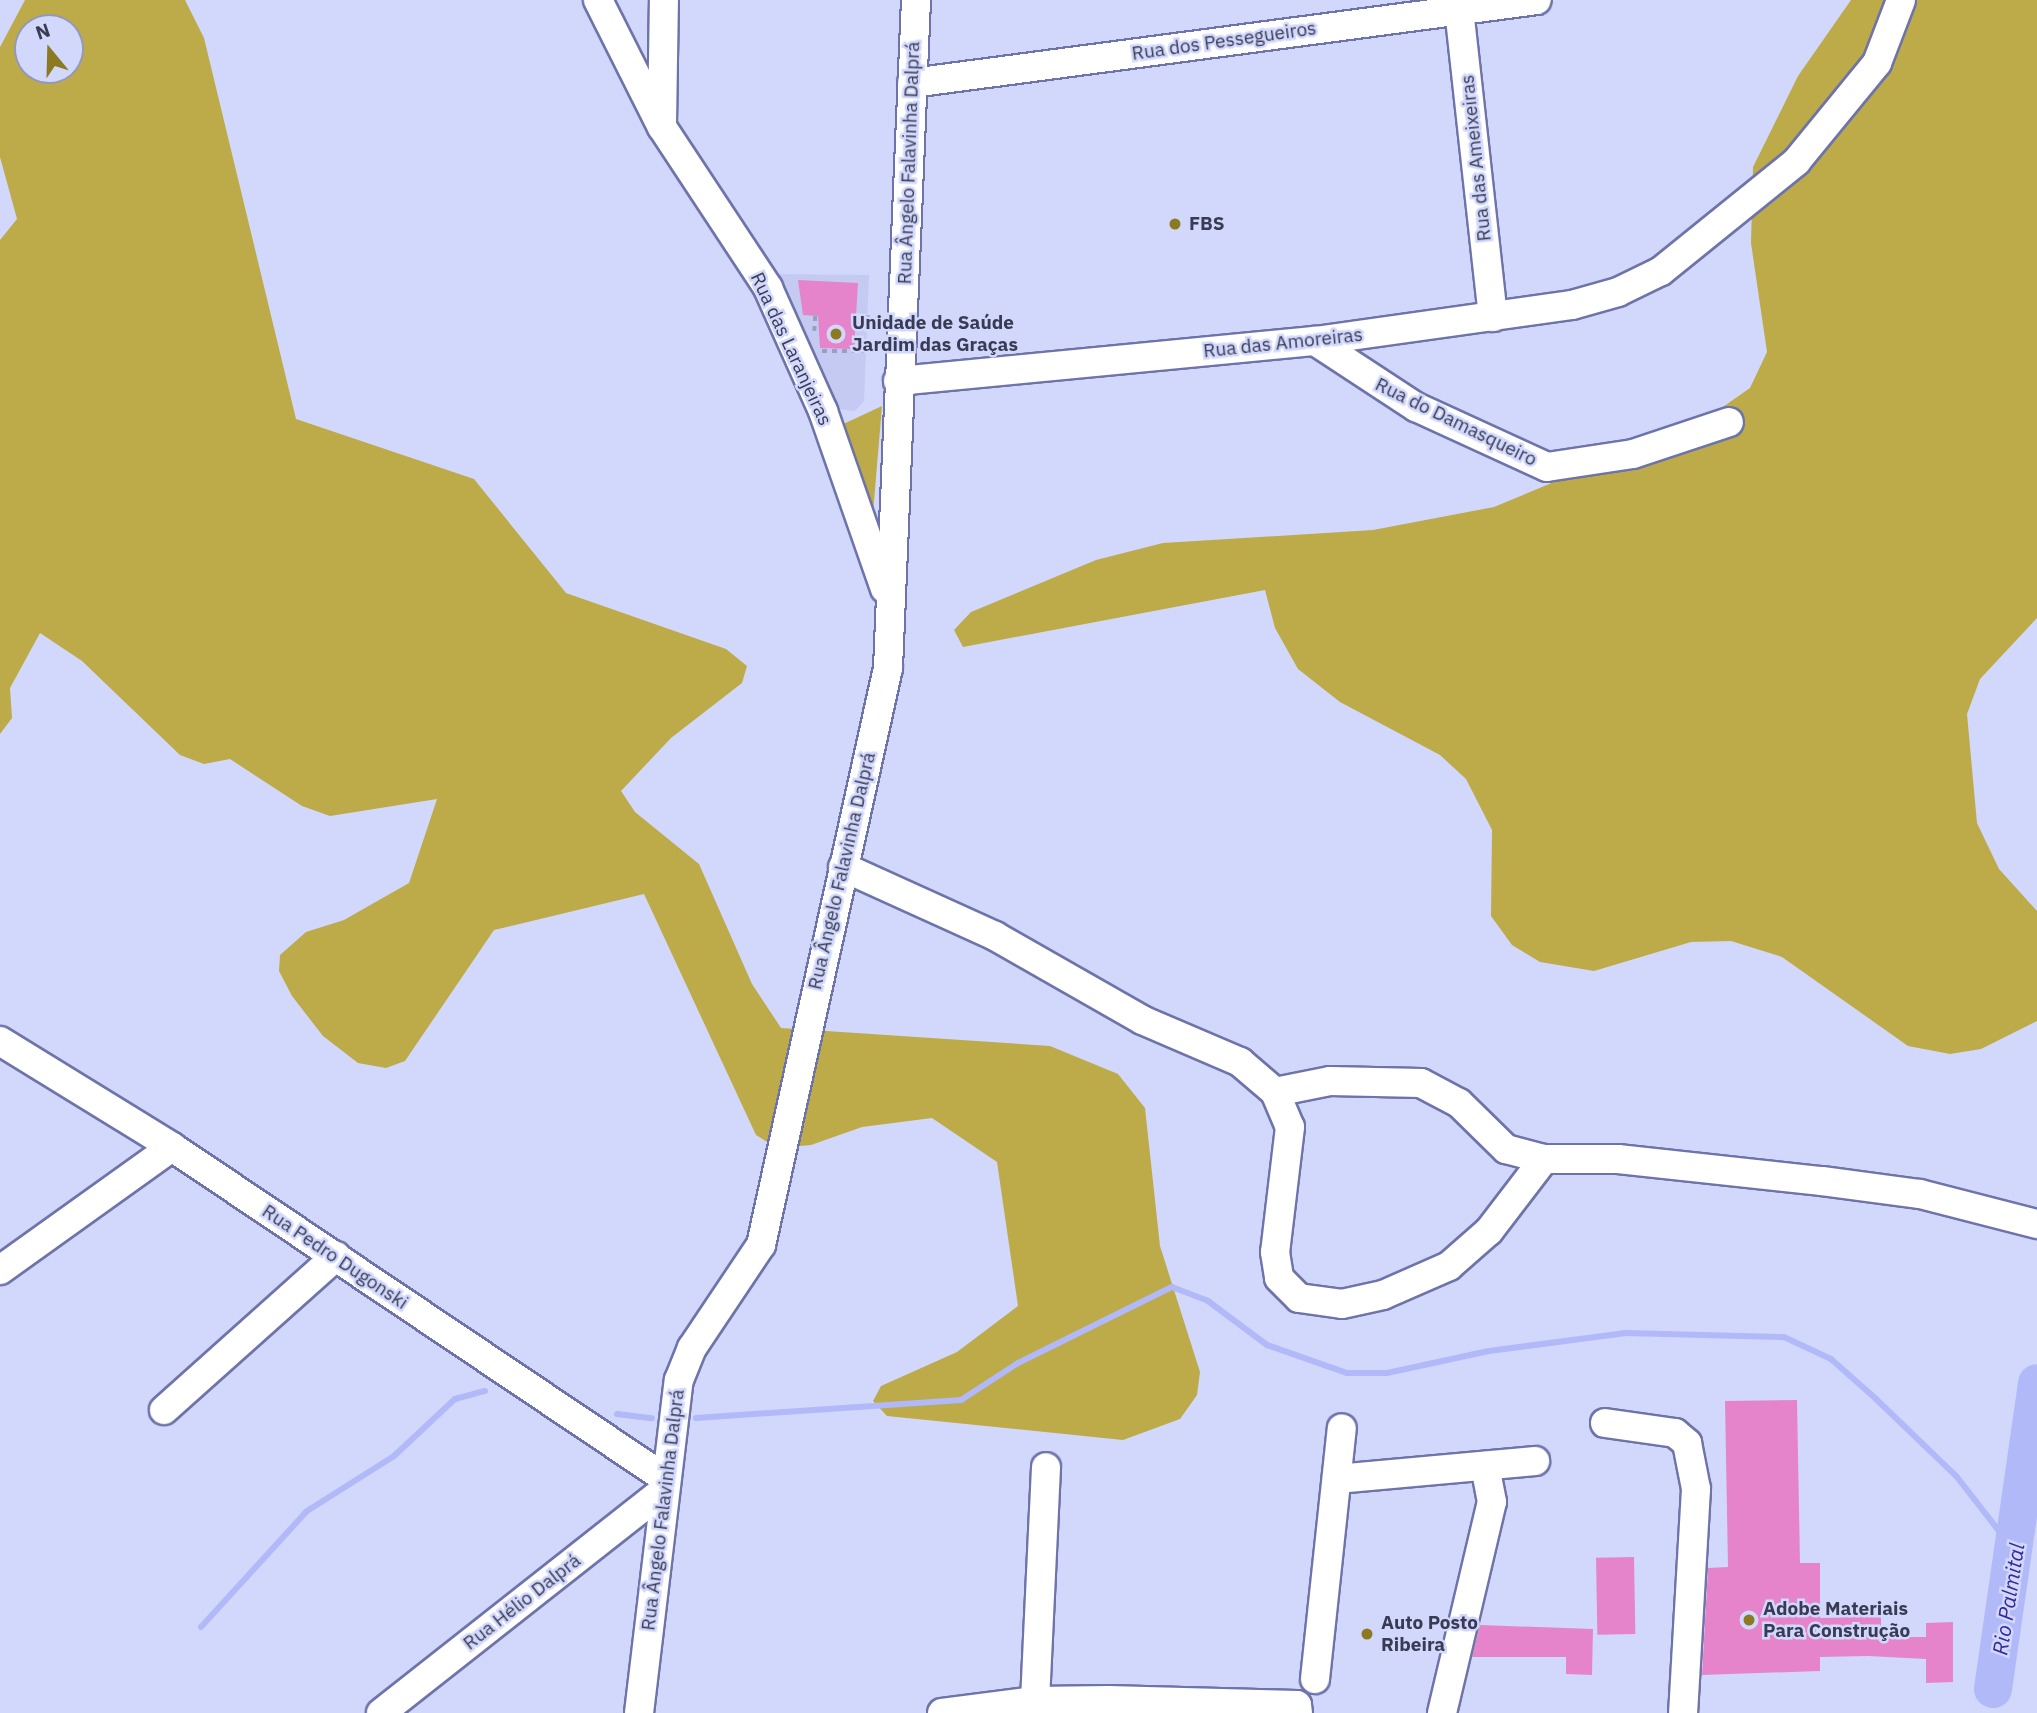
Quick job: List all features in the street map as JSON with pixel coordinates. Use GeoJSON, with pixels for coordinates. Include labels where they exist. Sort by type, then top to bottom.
{"type":"FeatureCollection","features":[{"type":"Feature","properties":{"kind":"street","name":"Rua das Laranjeiras"},"geometry":{"type":"LineString","coordinates":[[598,0],[662,127],[768,288],[823,411],[890,604]]}},
{"type":"Feature","properties":{"kind":"street"},"geometry":{"type":"LineString","coordinates":[[662,127],[664,0]]}},
{"type":"Feature","properties":{"kind":"street","name":"Rua Ângelo Falavinha Dalprá"},"geometry":{"type":"LineString","coordinates":[[639,1713],[664,1485],[685,1364],[761,1245],[843,867],[880,713],[890,604],[916,0]]}},
{"type":"Feature","properties":{"kind":"street","name":"Rua dos Pessegueiros"},"geometry":{"type":"LineString","coordinates":[[912,83],[1458,5],[1537,0]]}},
{"type":"Feature","properties":{"kind":"street","name":"Rua das Amoreiras"},"geometry":{"type":"LineString","coordinates":[[898,381],[1315,341],[1572,305],[1661,271],[1796,162],[1877,64],[1901,0]]}},
{"type":"Feature","properties":{"kind":"street","name":"Rua das Ameixeiras"},"geometry":{"type":"LineString","coordinates":[[1458,5],[1493,317]]}},
{"type":"Feature","properties":{"kind":"street","name":"Rua do Damasqueiro"},"geometry":{"type":"LineString","coordinates":[[1315,341],[1416,407],[1547,467],[1633,454],[1729,422]]}},
{"type":"Feature","properties":{"kind":"street"},"geometry":{"type":"LineString","coordinates":[[843,867],[995,936],[1142,1020],[1240,1062],[1275,1092],[1290,1127],[1275,1252],[1279,1278],[1298,1298],[1342,1304],[1369,1298],[1448,1266],[1489,1231],[1544,1159]]}},
{"type":"Feature","properties":{"kind":"street","name":"Rua Pedro Dugonski"},"geometry":{"type":"LineString","coordinates":[[0,1041],[172,1147],[336,1256],[664,1485]]}},
{"type":"Feature","properties":{"kind":"street"},"geometry":{"type":"LineString","coordinates":[[1275,1092],[1330,1081],[1421,1083],[1459,1103],[1506,1149],[1544,1159],[1618,1159],[1859,1186],[2037,1224]]}},
{"type":"Feature","properties":{"kind":"street"},"geometry":{"type":"LineString","coordinates":[[0,1270],[172,1147]]}},
{"type":"Feature","properties":{"kind":"street"},"geometry":{"type":"LineString","coordinates":[[164,1410],[336,1256]]}},
{"type":"Feature","properties":{"kind":"street"},"geometry":{"type":"LineString","coordinates":[[1605,1423],[1675,1433],[1687,1443],[1696,1489],[1683,1713]]}},
{"type":"Feature","properties":{"kind":"street"},"geometry":{"type":"LineString","coordinates":[[1315,1679],[1342,1428]]}},
{"type":"Feature","properties":{"kind":"street"},"geometry":{"type":"LineString","coordinates":[[1337,1479],[1535,1461]]}},
{"type":"Feature","properties":{"kind":"street"},"geometry":{"type":"LineString","coordinates":[[1442,1713],[1492,1502],[1485,1466]]}},
{"type":"Feature","properties":{"kind":"street"},"geometry":{"type":"LineString","coordinates":[[1035,1701],[1046,1467]]}},
{"type":"Feature","properties":{"kind":"street","name":"Rua Hélio Dalprá"},"geometry":{"type":"LineString","coordinates":[[382,1713],[664,1485]]}},
{"type":"Feature","properties":{"kind":"street"},"geometry":{"type":"LineString","coordinates":[[942,1713],[1035,1701],[1297,1705],[1298,1713]]}},
{"type":"Feature","properties":{"kind":"path"},"geometry":{"type":"LineString","coordinates":[[815,316],[816,349],[900,351]]}},
{"type":"Feature","properties":{"kind":"path"},"geometry":{"type":"LineString","coordinates":[[856,351],[857,317]]}},
{"type":"Feature","properties":{"kind":"shaded area"},"geometry":{"type":"Polygon","coordinates":[[[25,0],[185,0],[204,38],[296,419],[474,479],[566,593],[726,649],[747,666],[742,683],[671,738],[621,791],[635,812],[699,864],[752,984],[781,1028],[1050,1046],[1118,1074],[1145,1108],[1160,1246],[1200,1372],[1197,1395],[1180,1419],[1123,1440],[887,1416],[873,1401],[881,1386],[957,1352],[1018,1306],[997,1162],[932,1118],[862,1127],[811,1145],[777,1148],[756,1135],[644,894],[494,930],[405,1061],[386,1068],[358,1063],[323,1036],[292,996],[279,971],[280,955],[306,932],[344,920],[409,883],[437,799],[330,816],[302,806],[230,759],[204,764],[180,755],[82,661],[40,633],[10,688],[12,718],[0,734],[0,240],[17,219],[0,157],[0,47],[14,21],[14,84],[84,84],[84,14],[18,14],[25,0]]]}},
{"type":"Feature","properties":{"kind":"shaded area"},"geometry":{"type":"Polygon","coordinates":[[[1851,0],[2037,0],[2037,618],[1980,679],[1967,714],[1977,823],[1999,869],[2037,911],[2037,1021],[1981,1049],[1950,1054],[1908,1046],[1782,957],[1731,941],[1691,942],[1594,971],[1540,962],[1512,945],[1491,916],[1492,830],[1466,779],[1440,755],[1340,702],[1298,669],[1275,628],[1265,590],[963,647],[954,630],[971,612],[1096,560],[1163,543],[1373,530],[1494,507],[1707,418],[1750,388],[1767,352],[1751,243],[1753,167],[1798,76],[1851,0]]]}},
{"type":"Feature","properties":{"kind":"shaded area","name":"Unidade de Saúde Jardim das Graças"},"geometry":{"type":"Polygon","coordinates":[[[772,274],[869,275],[864,401],[855,411],[837,409],[820,363],[772,274]]]}},
{"type":"Feature","properties":{"kind":"shaded area"},"geometry":{"type":"Polygon","coordinates":[[[882,406],[873,513],[837,427],[882,406]]]}},
{"type":"Feature","properties":{"kind":"building"},"geometry":{"type":"Polygon","coordinates":[[[798,280],[858,283],[854,349],[820,348],[818,316],[803,315],[798,280]]]}},
{"type":"Feature","properties":{"kind":"building"},"geometry":{"type":"Polygon","coordinates":[[[1797,1400],[1800,1563],[1820,1563],[1820,1618],[1881,1616],[1881,1637],[1926,1637],[1926,1623],[1953,1622],[1953,1682],[1926,1683],[1926,1659],[1868,1656],[1820,1657],[1820,1671],[1702,1675],[1708,1568],[1728,1567],[1725,1401],[1797,1400]]]}},
{"type":"Feature","properties":{"kind":"building"},"geometry":{"type":"Polygon","coordinates":[[[1634,1557],[1635,1634],[1597,1635],[1596,1558],[1634,1557]]]}},
{"type":"Feature","properties":{"kind":"building"},"geometry":{"type":"Polygon","coordinates":[[[1480,1625],[1593,1629],[1592,1675],[1566,1674],[1566,1657],[1472,1657],[1480,1625]]]}},
{"type":"Feature","properties":{"kind":"waterway"},"geometry":{"type":"LineString","coordinates":[[696,1418],[961,1400],[1018,1363],[1172,1287],[1208,1301],[1267,1345],[1347,1373],[1387,1373],[1489,1351],[1626,1333],[1784,1337],[1831,1359],[1876,1399],[1957,1477],[2017,1554]]}},
{"type":"Feature","properties":{"kind":"waterway","name":"Rio Palmital"},"geometry":{"type":"LineString","coordinates":[[1993,1689],[2037,1383]]}},
{"type":"Feature","properties":{"kind":"waterway"},"geometry":{"type":"LineString","coordinates":[[201,1627],[307,1511],[394,1456],[455,1399],[485,1391]]}},
{"type":"Feature","properties":{"kind":"waterway"},"geometry":{"type":"LineString","coordinates":[[617,1414],[652,1418]]}},
{"type":"Feature","properties":{"kind":"place","name":"FBS"},"geometry":{"type":"Point","coordinates":[1175,224]}},
{"type":"Feature","properties":{"kind":"place","name":"Unidade de Saúde Jardim das Graças"},"geometry":{"type":"Point","coordinates":[836,334]}},
{"type":"Feature","properties":{"kind":"place","name":"Adobe Materiais Para Construção"},"geometry":{"type":"Point","coordinates":[1749,1620]}},
{"type":"Feature","properties":{"kind":"place","name":"Auto Posto Ribeira"},"geometry":{"type":"Point","coordinates":[1367,1634]}}]}
